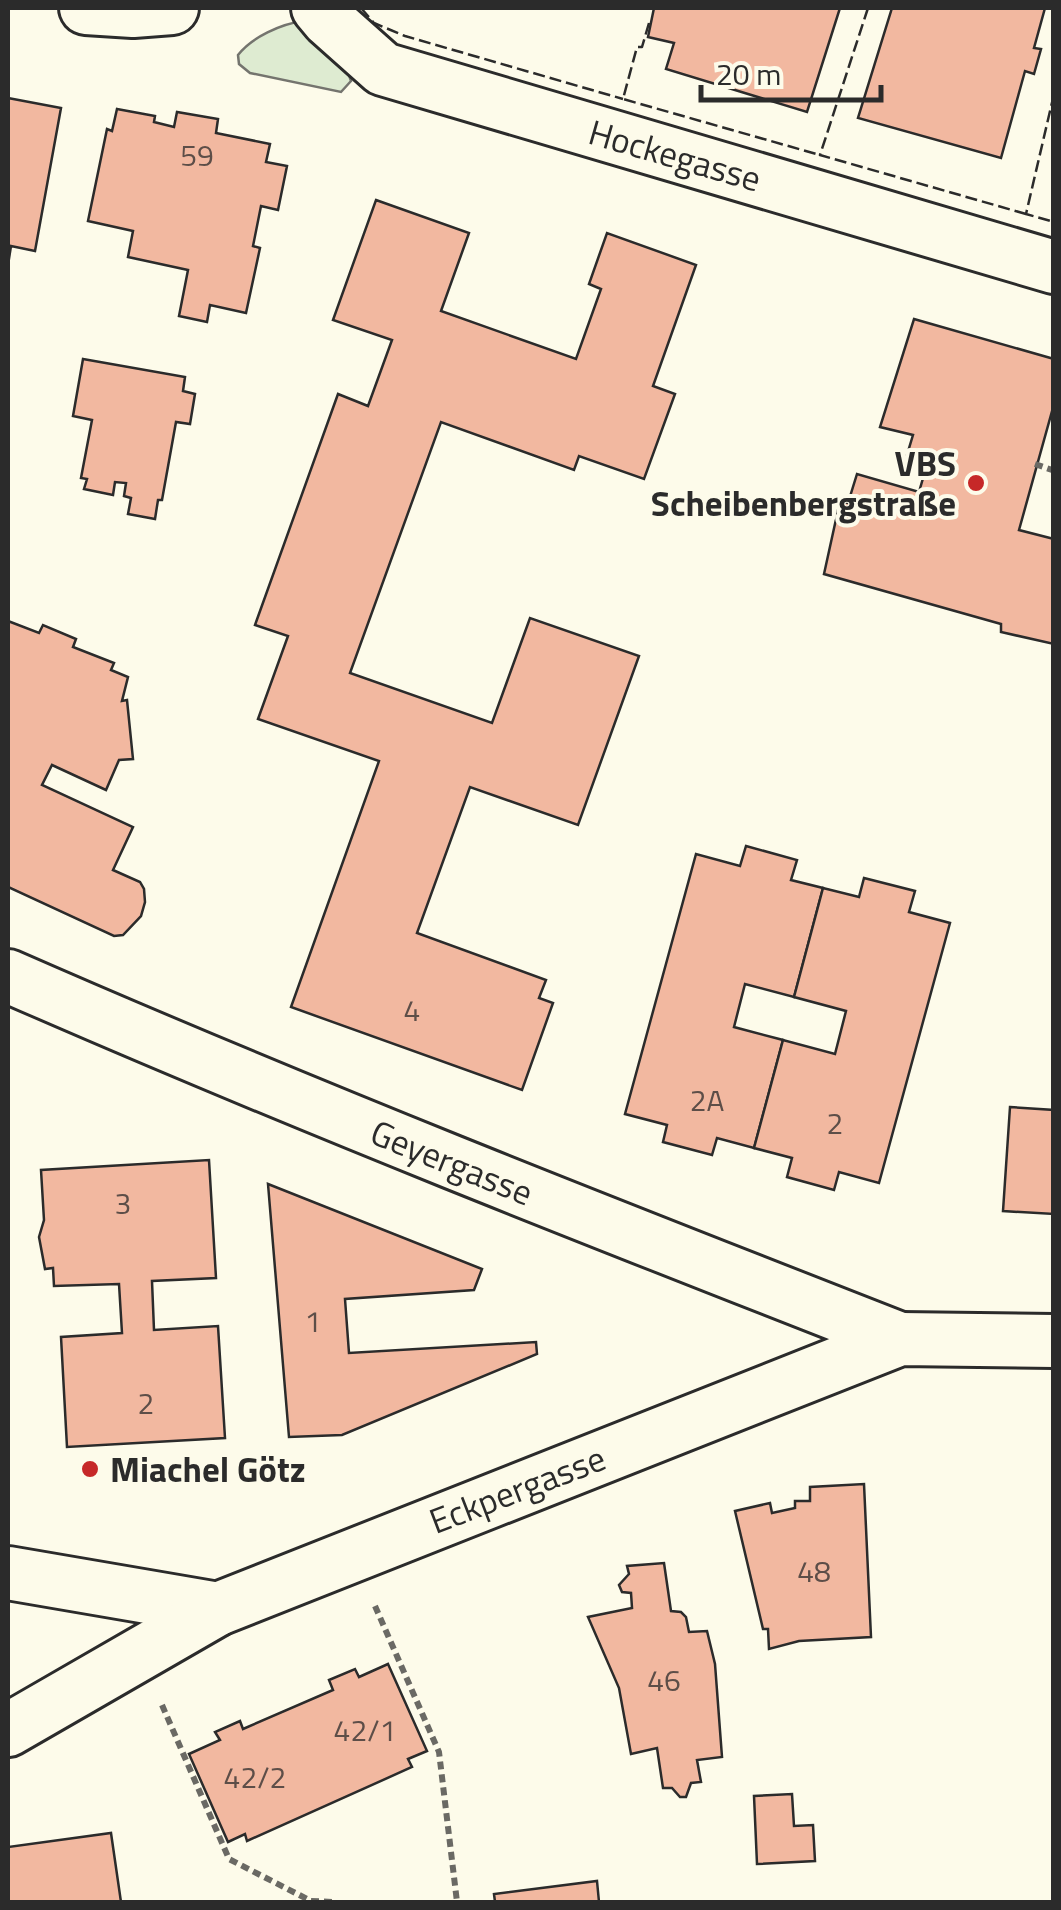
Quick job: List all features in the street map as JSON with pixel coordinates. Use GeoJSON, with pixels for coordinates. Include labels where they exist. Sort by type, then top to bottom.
{"type":"FeatureCollection","features":[{"type":"Feature","properties":{"kind":"street"},"geometry":{"type":"LineString","coordinates":[[86,8],[172,8]]}},
{"type":"Feature","properties":{"kind":"street","name":"Hockegasse"},"geometry":{"type":"LineString","coordinates":[[318,8],[383,69],[1054,267]]}},
{"type":"Feature","properties":{"kind":"street","name":"Geyergasse"},"geometry":{"type":"LineString","coordinates":[[8,976],[141,1035],[533,1196],[900,1339]]}},
{"type":"Feature","properties":{"kind":"street","name":"Eckpergasse"},"geometry":{"type":"LineString","coordinates":[[8,1730],[218,1609],[900,1339],[1054,1341]]}},
{"type":"Feature","properties":{"kind":"street"},"geometry":{"type":"LineString","coordinates":[[8,1573],[218,1609]]}},
{"type":"Feature","properties":{"kind":"path"},"geometry":{"type":"LineString","coordinates":[[1035,464],[1052,470],[1054,465]]}},
{"type":"Feature","properties":{"kind":"path"},"geometry":{"type":"LineString","coordinates":[[352,1554],[439,1752],[457,1902]]}},
{"type":"Feature","properties":{"kind":"path"},"geometry":{"type":"LineString","coordinates":[[141,1654],[229,1858],[311,1901],[334,1902]]}},
{"type":"Feature","properties":{"kind":"green space"},"geometry":{"type":"Polygon","coordinates":[[[303,21],[348,72],[351,81],[341,92],[250,73],[239,64],[238,55],[259,37],[303,21]]]}},
{"type":"Feature","properties":{"kind":"building"},"geometry":{"type":"Polygon","coordinates":[[[654,8],[840,8],[807,112],[666,69],[674,43],[648,37],[654,8]]]}},
{"type":"Feature","properties":{"kind":"building"},"geometry":{"type":"Polygon","coordinates":[[[892,8],[1045,8],[1034,48],[1041,49],[1034,74],[1025,71],[1001,158],[858,118],[892,8]]]}},
{"type":"Feature","properties":{"kind":"building"},"geometry":{"type":"Polygon","coordinates":[[[8,98],[61,108],[35,251],[11,246],[8,265],[8,98]]]}},
{"type":"Feature","properties":{"kind":"building"},"geometry":{"type":"Polygon","coordinates":[[[117,109],[155,116],[154,122],[174,127],[177,112],[218,119],[216,133],[270,144],[266,162],[287,166],[278,210],[261,206],[253,246],[260,248],[246,313],[210,305],[207,322],[179,316],[188,270],[128,257],[133,231],[88,221],[107,129],[112,131],[117,109]]]}},
{"type":"Feature","properties":{"kind":"building"},"geometry":{"type":"Polygon","coordinates":[[[376,200],[469,233],[441,311],[576,359],[601,289],[589,284],[607,233],[696,265],[653,386],[675,394],[644,479],[579,456],[574,470],[441,422],[350,673],[492,723],[530,618],[639,656],[578,825],[470,787],[417,933],[546,980],[539,998],[553,1003],[522,1090],[291,1007],[379,761],[258,719],[288,636],[255,625],[338,394],[368,406],[392,340],[333,320],[376,200]]]}},
{"type":"Feature","properties":{"kind":"building","name":"VBS Scheibenbergstraße"},"geometry":{"type":"Polygon","coordinates":[[[914,319],[1054,359],[1054,404],[1019,530],[1054,539],[1054,644],[1001,632],[1001,624],[824,574],[840,501],[848,503],[857,474],[919,492],[928,461],[907,455],[913,435],[880,427],[914,319]]]}},
{"type":"Feature","properties":{"kind":"building"},"geometry":{"type":"Polygon","coordinates":[[[83,359],[185,377],[183,391],[195,394],[190,424],[176,422],[155,519],[128,514],[131,498],[124,496],[126,483],[115,482],[113,495],[84,489],[87,479],[81,478],[92,420],[73,416],[83,359]]]}},
{"type":"Feature","properties":{"kind":"building"},"geometry":{"type":"Polygon","coordinates":[[[8,621],[39,633],[43,625],[76,639],[73,647],[114,663],[111,670],[128,677],[122,701],[127,700],[133,759],[119,760],[106,790],[52,765],[42,785],[133,827],[113,870],[140,882],[145,902],[141,916],[123,935],[114,936],[8,887],[8,621]]]}},
{"type":"Feature","properties":{"kind":"building"},"geometry":{"type":"Polygon","coordinates":[[[746,846],[797,860],[791,880],[823,888],[794,997],[745,984],[734,1027],[783,1040],[754,1148],[717,1138],[712,1155],[663,1142],[667,1125],[625,1114],[696,854],[740,866],[746,846]]]}},
{"type":"Feature","properties":{"kind":"building"},"geometry":{"type":"Polygon","coordinates":[[[864,878],[915,891],[909,912],[950,923],[879,1183],[839,1172],[834,1190],[787,1177],[792,1158],[754,1148],[783,1040],[835,1054],[846,1011],[794,997],[823,888],[859,897],[864,878]]]}},
{"type":"Feature","properties":{"kind":"building"},"geometry":{"type":"Polygon","coordinates":[[[1010,1107],[1054,1110],[1054,1214],[1003,1211],[1010,1107]]]}},
{"type":"Feature","properties":{"kind":"building"},"geometry":{"type":"Polygon","coordinates":[[[209,1160],[216,1278],[152,1281],[154,1330],[218,1326],[225,1438],[67,1447],[61,1337],[122,1333],[119,1284],[54,1286],[53,1268],[45,1269],[39,1237],[44,1220],[41,1170],[209,1160]]]}},
{"type":"Feature","properties":{"kind":"building"},"geometry":{"type":"Polygon","coordinates":[[[268,1184],[482,1269],[474,1290],[345,1299],[349,1353],[536,1342],[537,1354],[342,1435],[289,1437],[268,1184]]]}},
{"type":"Feature","properties":{"kind":"building"},"geometry":{"type":"Polygon","coordinates":[[[864,1484],[871,1637],[799,1641],[769,1649],[768,1629],[763,1629],[735,1511],[770,1503],[772,1513],[795,1508],[795,1501],[810,1501],[810,1487],[864,1484]]]}},
{"type":"Feature","properties":{"kind":"building"},"geometry":{"type":"Polygon","coordinates":[[[664,1563],[671,1611],[686,1617],[689,1632],[707,1631],[715,1664],[722,1757],[697,1760],[701,1782],[691,1783],[686,1797],[680,1797],[672,1788],[663,1788],[657,1748],[631,1754],[619,1688],[588,1617],[632,1608],[631,1593],[622,1592],[619,1585],[629,1574],[627,1566],[664,1563]]]}},
{"type":"Feature","properties":{"kind":"building"},"geometry":{"type":"Polygon","coordinates":[[[388,1664],[427,1751],[408,1759],[412,1767],[247,1841],[245,1834],[228,1842],[189,1754],[220,1740],[215,1732],[240,1721],[243,1729],[333,1690],[329,1680],[355,1669],[359,1677],[388,1664]]]}},
{"type":"Feature","properties":{"kind":"building"},"geometry":{"type":"Polygon","coordinates":[[[792,1794],[794,1826],[813,1825],[815,1861],[757,1864],[754,1796],[792,1794]]]}},
{"type":"Feature","properties":{"kind":"building"},"geometry":{"type":"Polygon","coordinates":[[[111,1833],[121,1902],[8,1902],[8,1847],[111,1833]]]}},
{"type":"Feature","properties":{"kind":"building"},"geometry":{"type":"Polygon","coordinates":[[[597,1881],[599,1902],[495,1902],[494,1894],[597,1881]]]}},
{"type":"Feature","properties":{"kind":"fence"},"geometry":{"type":"LineString","coordinates":[[361,8],[374,23],[405,36],[623,99]]}},
{"type":"Feature","properties":{"kind":"fence"},"geometry":{"type":"LineString","coordinates":[[868,8],[820,155],[1026,214]]}},
{"type":"Feature","properties":{"kind":"fence"},"geometry":{"type":"LineString","coordinates":[[649,23],[642,47],[637,47],[623,99],[820,155]]}},
{"type":"Feature","properties":{"kind":"fence"},"geometry":{"type":"LineString","coordinates":[[1054,94],[1026,214],[1054,222]]}},
{"type":"Feature","properties":{"kind":"place","name":"VBS Scheibenbergstraße"},"geometry":{"type":"Point","coordinates":[976,483]}},
{"type":"Feature","properties":{"kind":"place","name":"Miachel Götz"},"geometry":{"type":"Point","coordinates":[90,1469]}}]}
